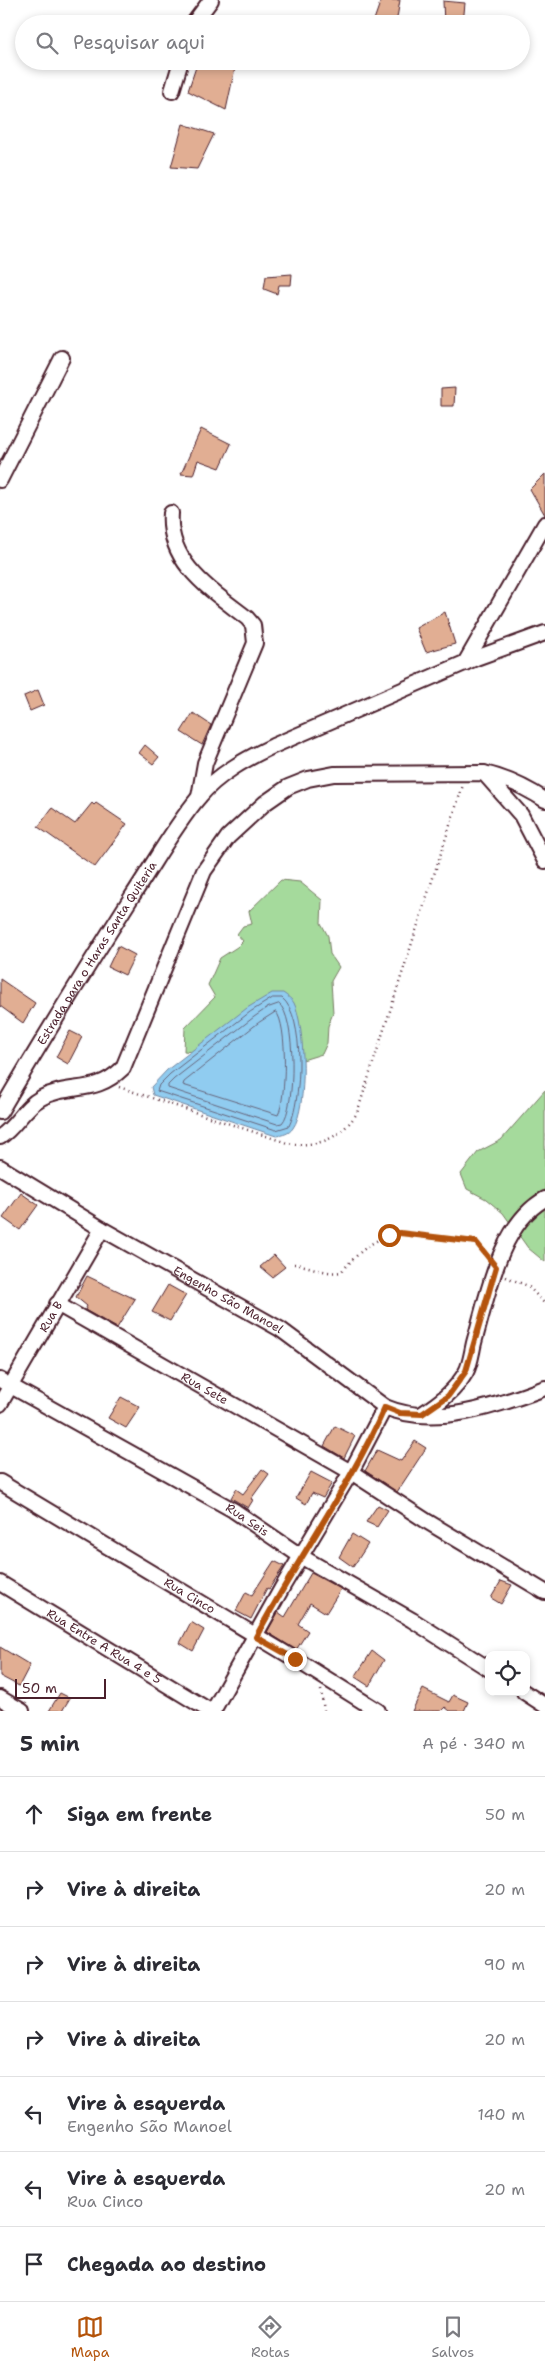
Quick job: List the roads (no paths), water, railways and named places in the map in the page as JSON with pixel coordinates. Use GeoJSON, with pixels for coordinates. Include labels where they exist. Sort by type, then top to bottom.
{"type":"FeatureCollection","features":[{"type":"Feature","properties":{"kind":"street"},"geometry":{"type":"LineString","coordinates":[[200,15],[211,0]]}},
{"type":"Feature","properties":{"kind":"street"},"geometry":{"type":"LineString","coordinates":[[172,91],[178,70]]}},
{"type":"Feature","properties":{"kind":"street"},"geometry":{"type":"LineString","coordinates":[[0,480],[3,466],[62,358]]}},
{"type":"Feature","properties":{"kind":"street"},"geometry":{"type":"LineString","coordinates":[[171,512],[172,538],[178,552],[197,578],[246,618],[253,625],[255,632],[255,643],[242,679],[205,763],[199,797]]}},
{"type":"Feature","properties":{"kind":"street"},"geometry":{"type":"LineString","coordinates":[[465,663],[545,524]]}},
{"type":"Feature","properties":{"kind":"street"},"geometry":{"type":"LineString","coordinates":[[199,797],[223,775],[246,760],[465,663],[545,633]]}},
{"type":"Feature","properties":{"kind":"street"},"geometry":{"type":"LineString","coordinates":[[0,1138],[40,1098],[54,1092],[106,1082],[123,1068],[204,871],[228,837],[265,803],[288,787],[334,774],[468,772],[484,773],[506,778],[520,784],[545,800]]}},
{"type":"Feature","properties":{"kind":"street"},"geometry":{"type":"LineString","coordinates":[[484,773],[521,815],[545,861]]}},
{"type":"Feature","properties":{"kind":"street","name":"Estrada para o Haras Santa Quiteria"},"geometry":{"type":"LineString","coordinates":[[0,1112],[69,995],[171,836],[199,797]]}},
{"type":"Feature","properties":{"kind":"street","name":"Engenho São Manoel"},"geometry":{"type":"LineString","coordinates":[[0,1167],[102,1229],[280,1329],[385,1407]]}},
{"type":"Feature","properties":{"kind":"street"},"geometry":{"type":"LineString","coordinates":[[422,1414],[448,1396],[466,1371],[496,1267],[515,1228],[529,1210],[545,1199]]}},
{"type":"Feature","properties":{"kind":"street","name":"Rua B"},"geometry":{"type":"LineString","coordinates":[[0,1404],[5,1383],[57,1304],[102,1229]]}},
{"type":"Feature","properties":{"kind":"street","name":"Rua Sete"},"geometry":{"type":"LineString","coordinates":[[57,1304],[351,1472]]}},
{"type":"Feature","properties":{"kind":"street","name":"Rua Seis"},"geometry":{"type":"LineString","coordinates":[[5,1383],[233,1510],[302,1557],[412,1620],[485,1666]]}},
{"type":"Feature","properties":{"kind":"street"},"geometry":{"type":"LineString","coordinates":[[212,1711],[351,1472],[385,1407],[400,1413],[464,1412],[504,1404],[545,1388]]}},
{"type":"Feature","properties":{"kind":"street"},"geometry":{"type":"LineString","coordinates":[[351,1472],[428,1522],[545,1592]]}},
{"type":"Feature","properties":{"kind":"street","name":"Rua Cinco"},"geometry":{"type":"LineString","coordinates":[[0,1482],[375,1710]]}},
{"type":"Feature","properties":{"kind":"street","name":"Rua Entre A Rua 4 e 5"},"geometry":{"type":"LineString","coordinates":[[0,1583],[212,1711]]}},
{"type":"Feature","properties":{"kind":"street"},"geometry":{"type":"LineString","coordinates":[[530,1696],[544,1704]]}},
{"type":"Feature","properties":{"kind":"street"},"geometry":{"type":"LineString","coordinates":[[0,1698],[22,1711]]}},
{"type":"Feature","properties":{"kind":"water"},"geometry":{"type":"Polygon","coordinates":[[[272,993],[283,993],[293,1002],[301,1029],[303,1085],[298,1118],[290,1132],[276,1136],[153,1095],[151,1087],[167,1070],[247,1008],[272,993]]]}}]}
